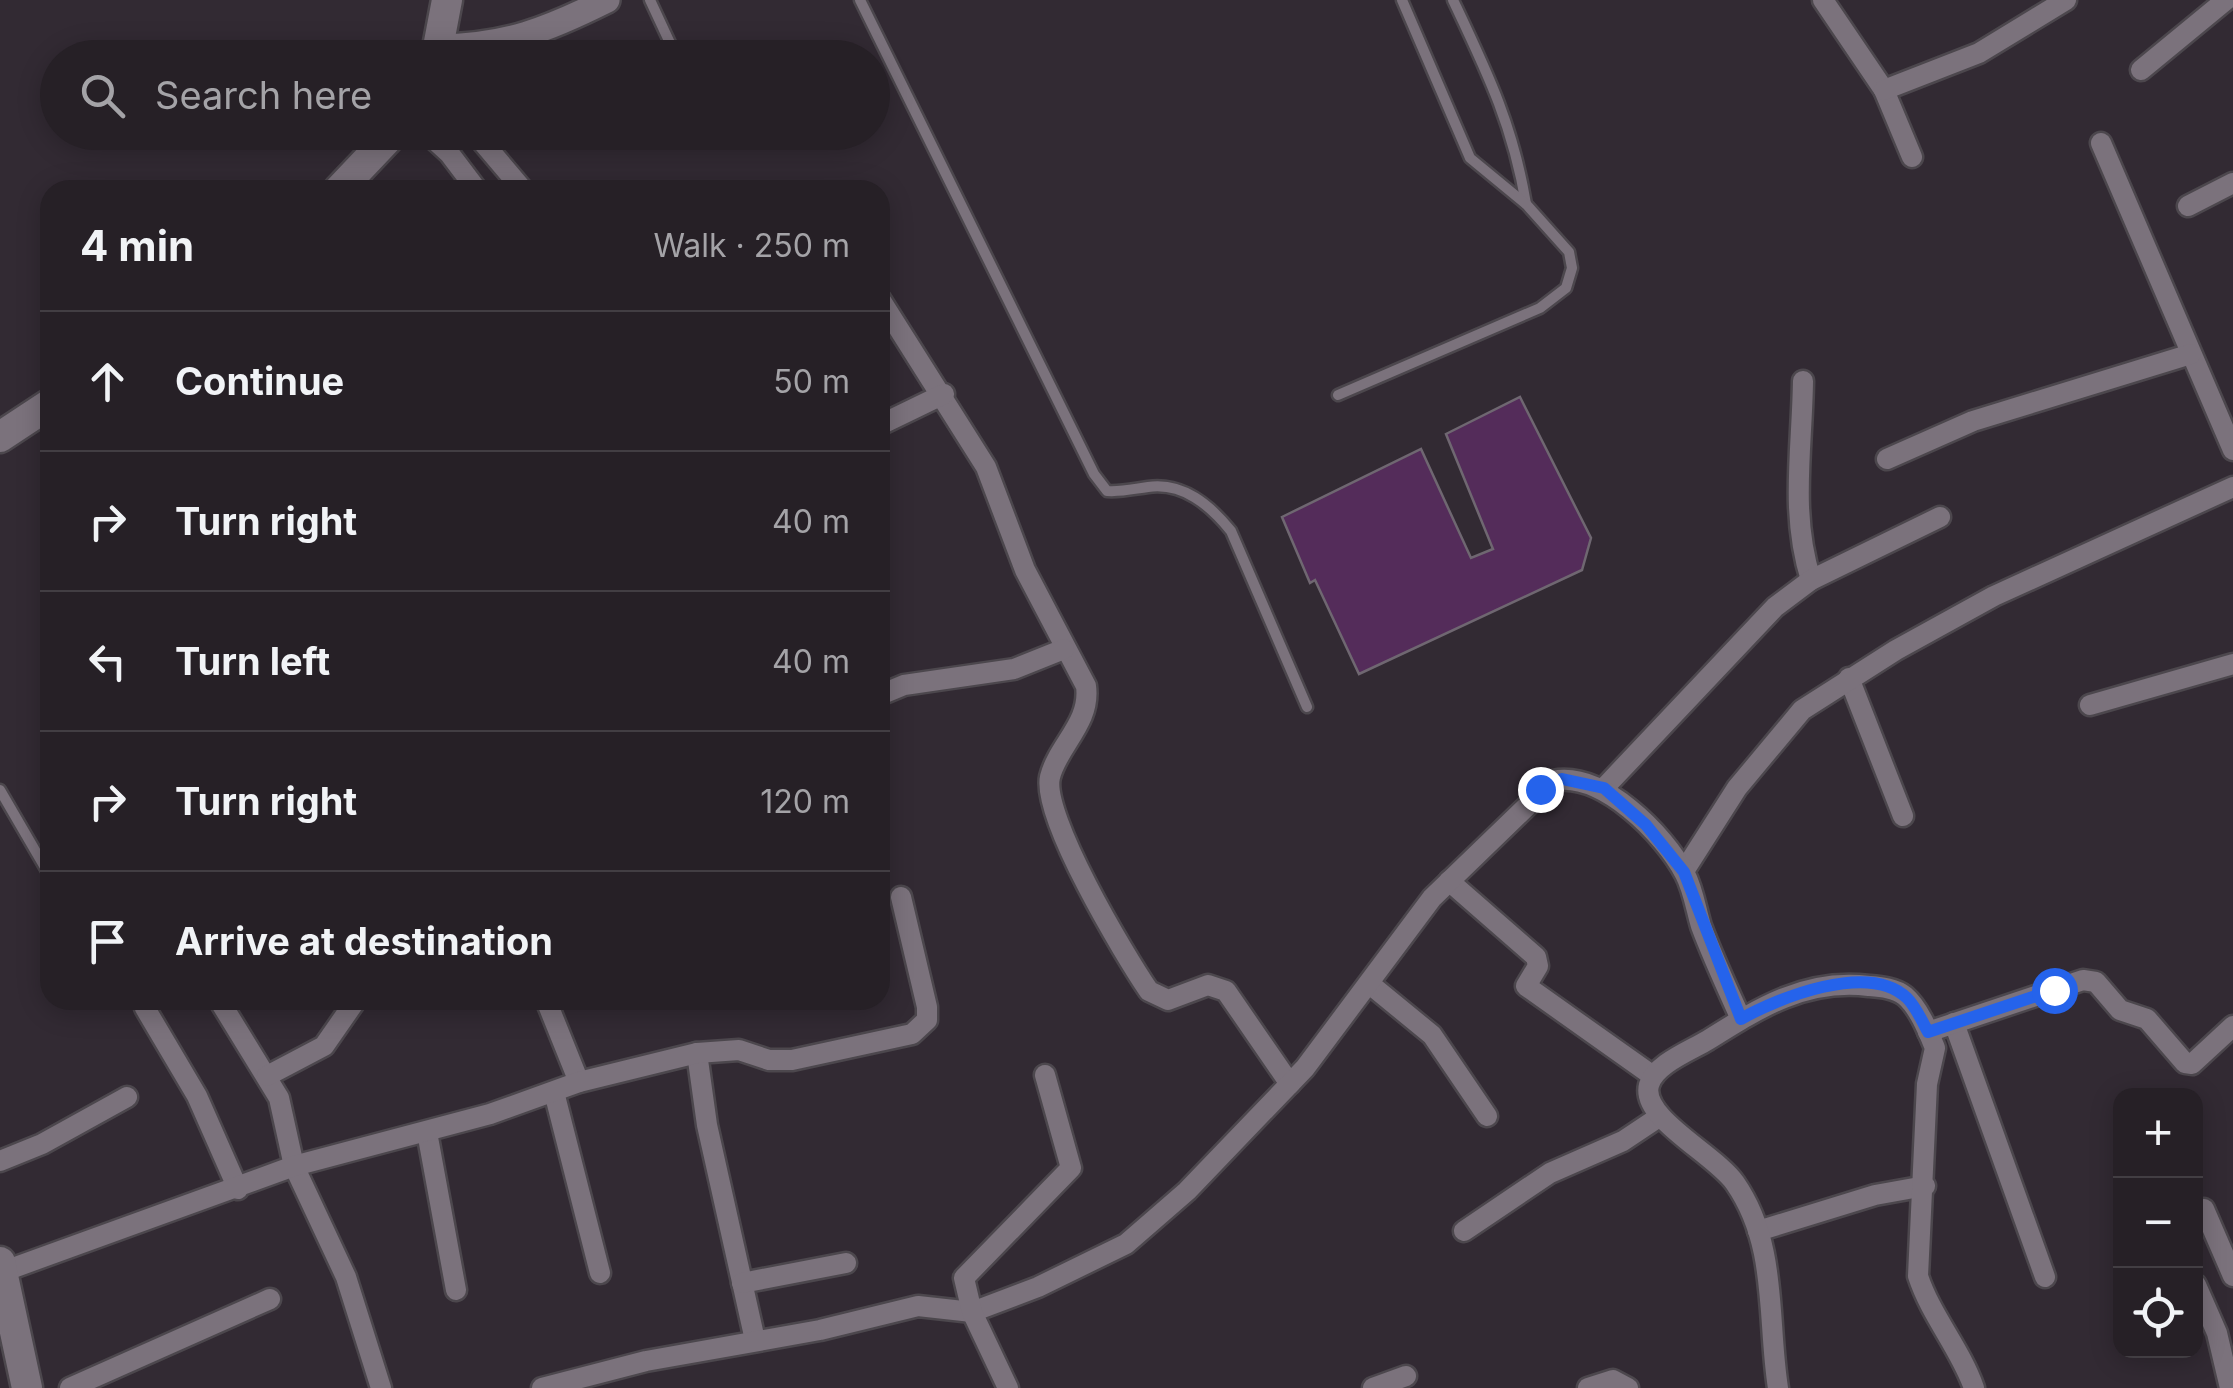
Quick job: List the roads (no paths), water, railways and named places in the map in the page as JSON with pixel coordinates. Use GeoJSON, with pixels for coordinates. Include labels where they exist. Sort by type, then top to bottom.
{"type":"FeatureCollection","features":[{"type":"Feature","properties":{"kind":"main road"},"geometry":{"type":"LineString","coordinates":[[438,40],[442,4]]}},
{"type":"Feature","properties":{"kind":"main road"},"geometry":{"type":"LineString","coordinates":[[348,180],[377,150]]}},
{"type":"Feature","properties":{"kind":"main road"},"geometry":{"type":"LineString","coordinates":[[0,437],[40,411]]}},
{"type":"Feature","properties":{"kind":"main road"},"geometry":{"type":"LineString","coordinates":[[1,1267],[27,1388]]}},
{"type":"Feature","properties":{"kind":"street"},"geometry":{"type":"LineString","coordinates":[[516,40],[607,0]]}},
{"type":"Feature","properties":{"kind":"street"},"geometry":{"type":"LineString","coordinates":[[1823,0],[1884,90],[1912,156]]}},
{"type":"Feature","properties":{"kind":"street"},"geometry":{"type":"LineString","coordinates":[[1884,90],[1979,53],[2066,0]]}},
{"type":"Feature","properties":{"kind":"street"},"geometry":{"type":"LineString","coordinates":[[2141,70],[2226,0]]}},
{"type":"Feature","properties":{"kind":"street"},"geometry":{"type":"LineString","coordinates":[[2101,143],[2233,450]]}},
{"type":"Feature","properties":{"kind":"street"},"geometry":{"type":"LineString","coordinates":[[446,150],[469,180]]}},
{"type":"Feature","properties":{"kind":"street"},"geometry":{"type":"LineString","coordinates":[[489,150],[515,180]]}},
{"type":"Feature","properties":{"kind":"street"},"geometry":{"type":"LineString","coordinates":[[2188,206],[2233,183]]}},
{"type":"Feature","properties":{"kind":"street"},"geometry":{"type":"LineString","coordinates":[[890,314],[986,466],[1025,570],[1086,686],[1088,699],[1050,776],[1051,796],[1057,822],[1099,905],[1149,992],[1168,1000],[1208,985],[1226,991],[1290,1084]]}},
{"type":"Feature","properties":{"kind":"street"},"geometry":{"type":"LineString","coordinates":[[1887,459],[1973,422],[2191,354]]}},
{"type":"Feature","properties":{"kind":"street"},"geometry":{"type":"LineString","coordinates":[[1803,380],[1798,540],[1811,580]]}},
{"type":"Feature","properties":{"kind":"street"},"geometry":{"type":"LineString","coordinates":[[890,420],[944,394]]}},
{"type":"Feature","properties":{"kind":"street"},"geometry":{"type":"LineString","coordinates":[[1684,872],[1772,743],[1802,710],[1849,678],[2063,561],[2233,487]]}},
{"type":"Feature","properties":{"kind":"street"},"geometry":{"type":"LineString","coordinates":[[1604,788],[1775,607],[1811,580],[1940,517]]}},
{"type":"Feature","properties":{"kind":"street"},"geometry":{"type":"LineString","coordinates":[[890,691],[904,685],[1014,669],[1064,649]]}},
{"type":"Feature","properties":{"kind":"street"},"geometry":{"type":"LineString","coordinates":[[2090,705],[2233,664]]}},
{"type":"Feature","properties":{"kind":"street"},"geometry":{"type":"LineString","coordinates":[[1849,678],[1903,816]]}},
{"type":"Feature","properties":{"kind":"street"},"geometry":{"type":"LineString","coordinates":[[542,1388],[918,1306],[972,1312],[1080,1268],[1148,1229],[1290,1084],[1449,882],[1553,781],[1576,780],[1604,788],[1646,825],[1684,872],[1741,1019]]}},
{"type":"Feature","properties":{"kind":"street"},"geometry":{"type":"LineString","coordinates":[[1449,882],[1536,958],[1538,966],[1526,986],[1653,1076]]}},
{"type":"Feature","properties":{"kind":"street"},"geometry":{"type":"LineString","coordinates":[[1,1267],[238,1189],[294,1166],[427,1132],[579,1082],[696,1053],[739,1050],[769,1060],[792,1060],[922,1028],[927,1007],[901,898]]}},
{"type":"Feature","properties":{"kind":"street"},"geometry":{"type":"LineString","coordinates":[[1928,1032],[2083,980],[2096,982],[2120,1010],[2147,1019],[2185,1063],[2200,1058],[2233,1026]]}},
{"type":"Feature","properties":{"kind":"street"},"geometry":{"type":"LineString","coordinates":[[1371,984],[1432,1036],[1488,1116]]}},
{"type":"Feature","properties":{"kind":"street"},"geometry":{"type":"LineString","coordinates":[[1778,1388],[1772,1283],[1758,1231],[1736,1184],[1698,1145],[1660,1117],[1648,1099],[1653,1076],[1780,996],[1848,984],[1893,990],[1906,996],[1935,1048],[1928,1084],[1918,1276],[1925,1298],[1966,1364],[1974,1388]]}},
{"type":"Feature","properties":{"kind":"street"},"geometry":{"type":"LineString","coordinates":[[145,1010],[197,1096],[238,1189]]}},
{"type":"Feature","properties":{"kind":"street"},"geometry":{"type":"LineString","coordinates":[[225,1010],[278,1098],[294,1166],[346,1277],[381,1388]]}},
{"type":"Feature","properties":{"kind":"street"},"geometry":{"type":"LineString","coordinates":[[267,1076],[324,1046],[349,1010]]}},
{"type":"Feature","properties":{"kind":"street"},"geometry":{"type":"LineString","coordinates":[[550,1010],[579,1082]]}},
{"type":"Feature","properties":{"kind":"street"},"geometry":{"type":"LineString","coordinates":[[1954,1023],[2046,1277]]}},
{"type":"Feature","properties":{"kind":"street"},"geometry":{"type":"LineString","coordinates":[[696,1053],[755,1340]]}},
{"type":"Feature","properties":{"kind":"street"},"geometry":{"type":"LineString","coordinates":[[1008,1388],[964,1288],[970,1268],[1071,1168],[1045,1075]]}},
{"type":"Feature","properties":{"kind":"street"},"geometry":{"type":"LineString","coordinates":[[554,1092],[600,1272]]}},
{"type":"Feature","properties":{"kind":"street"},"geometry":{"type":"LineString","coordinates":[[0,1161],[42,1144],[127,1097]]}},
{"type":"Feature","properties":{"kind":"street"},"geometry":{"type":"LineString","coordinates":[[1464,1231],[1550,1172],[1623,1141],[1660,1117]]}},
{"type":"Feature","properties":{"kind":"street"},"geometry":{"type":"LineString","coordinates":[[427,1132],[456,1290]]}},
{"type":"Feature","properties":{"kind":"street"},"geometry":{"type":"LineString","coordinates":[[1758,1231],[1858,1200],[1925,1186]]}},
{"type":"Feature","properties":{"kind":"street"},"geometry":{"type":"LineString","coordinates":[[2204,1209],[2233,1276]]}},
{"type":"Feature","properties":{"kind":"street"},"geometry":{"type":"LineString","coordinates":[[742,1283],[846,1263]]}},
{"type":"Feature","properties":{"kind":"street"},"geometry":{"type":"LineString","coordinates":[[70,1388],[270,1299]]}},
{"type":"Feature","properties":{"kind":"street"},"geometry":{"type":"LineString","coordinates":[[2203,1302],[2216,1333],[2230,1388]]}},
{"type":"Feature","properties":{"kind":"street"},"geometry":{"type":"LineString","coordinates":[[1373,1388],[1406,1376]]}},
{"type":"Feature","properties":{"kind":"street"},"geometry":{"type":"LineString","coordinates":[[1588,1388],[1613,1380],[1628,1388]]}},
{"type":"Feature","properties":{"kind":"lane"},"geometry":{"type":"LineString","coordinates":[[650,0],[669,40]]}},
{"type":"Feature","properties":{"kind":"lane"},"geometry":{"type":"LineString","coordinates":[[860,0],[880,40]]}},
{"type":"Feature","properties":{"kind":"lane"},"geometry":{"type":"LineString","coordinates":[[1338,396],[1558,298],[1570,278],[1569,252],[1527,206],[1470,158],[1402,0]]}},
{"type":"Feature","properties":{"kind":"lane"},"geometry":{"type":"LineString","coordinates":[[1453,0],[1503,106],[1516,144],[1527,206]]}},
{"type":"Feature","properties":{"kind":"lane"},"geometry":{"type":"LineString","coordinates":[[890,61],[1094,474],[1107,491],[1174,488],[1196,497],[1217,514],[1231,531],[1307,707]]}},
{"type":"Feature","properties":{"kind":"lane"},"geometry":{"type":"LineString","coordinates":[[0,790],[40,859]]}}]}
